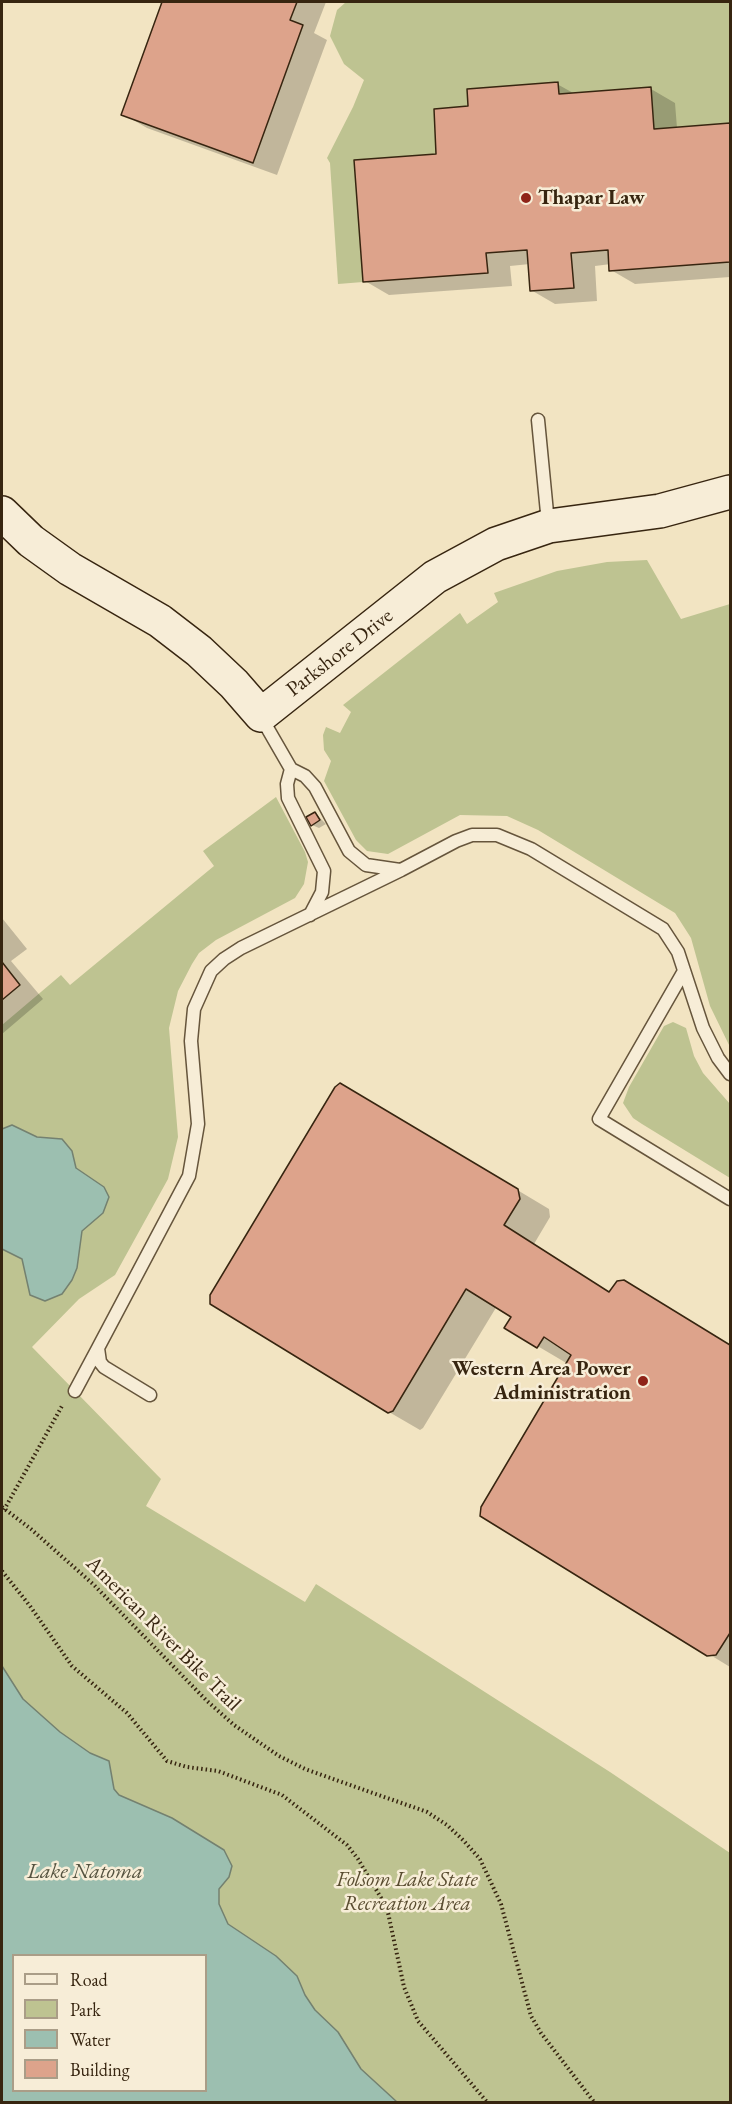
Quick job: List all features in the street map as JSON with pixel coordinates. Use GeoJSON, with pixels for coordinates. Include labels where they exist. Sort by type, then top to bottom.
{"type":"FeatureCollection","features":[{"type":"Feature","properties":{"kind":"street","name":"Parkshore Drive"},"geometry":{"type":"LineString","coordinates":[[261,716],[445,571],[496,544],[549,526],[660,511],[730,492]]}},
{"type":"Feature","properties":{"kind":"street"},"geometry":{"type":"LineString","coordinates":[[2,513],[32,541],[70,569],[160,621],[199,651],[234,684],[261,716]]}},
{"type":"Feature","properties":{"kind":"lane"},"geometry":{"type":"LineString","coordinates":[[538,420],[549,526]]}},
{"type":"Feature","properties":{"kind":"lane"},"geometry":{"type":"LineString","coordinates":[[261,716],[291,769],[305,776],[315,787],[349,851],[356,858],[378,869],[401,870]]}},
{"type":"Feature","properties":{"kind":"lane"},"geometry":{"type":"LineString","coordinates":[[291,769],[287,784],[288,798],[324,871],[322,892],[310,916]]}},
{"type":"Feature","properties":{"kind":"lane"},"geometry":{"type":"LineString","coordinates":[[75,1391],[189,1176],[198,1124],[192,1023],[205,981],[211,971],[230,954],[456,841],[486,833],[507,838],[531,849],[663,929],[674,944],[703,1028],[718,1058],[730,1074]]}},
{"type":"Feature","properties":{"kind":"lane"},"geometry":{"type":"LineString","coordinates":[[684,971],[599,1119],[730,1199]]}},
{"type":"Feature","properties":{"kind":"lane"},"geometry":{"type":"LineString","coordinates":[[98,1348],[100,1362],[105,1367],[150,1395]]}},
{"type":"Feature","properties":{"kind":"path"},"geometry":{"type":"LineString","coordinates":[[3,1509],[59,1408],[75,1391]]}},
{"type":"Feature","properties":{"kind":"path","name":"American River Bike Trail"},"geometry":{"type":"LineString","coordinates":[[3,1509],[31,1529],[102,1592],[207,1701],[234,1725],[279,1756],[305,1768],[427,1812],[447,1825],[463,1840],[480,1859],[498,1896],[531,2016],[541,2033],[594,2103]]}},
{"type":"Feature","properties":{"kind":"path"},"geometry":{"type":"LineString","coordinates":[[2,1571],[72,1666],[105,1697],[127,1713],[167,1761],[187,1767],[218,1771],[282,1796],[347,1845],[387,1908],[404,1987],[418,2021],[487,2103]]}},
{"type":"Feature","properties":{"kind":"green space"},"geometry":{"type":"Polygon","coordinates":[[[346,2],[730,2],[730,123],[654,129],[651,88],[559,94],[467,89],[468,106],[434,109],[436,154],[355,160],[363,282],[338,284],[330,163],[327,158],[364,80],[344,64],[330,36],[337,10],[346,2]]]}},
{"type":"Feature","properties":{"kind":"green space"},"geometry":{"type":"Polygon","coordinates":[[[647,560],[681,619],[730,604],[730,1047],[710,1006],[691,938],[675,913],[538,830],[507,816],[460,815],[388,854],[367,851],[356,840],[324,781],[331,761],[324,750],[323,735],[326,727],[340,733],[351,712],[343,705],[460,613],[467,624],[498,602],[494,593],[557,571],[607,562],[647,560]]]}},
{"type":"Feature","properties":{"kind":"green space","name":"Folsom Lake State Recreation Area"},"geometry":{"type":"Polygon","coordinates":[[[276,797],[308,862],[304,884],[295,898],[216,940],[199,953],[192,964],[178,991],[169,1028],[178,1137],[168,1179],[115,1275],[79,1299],[32,1347],[161,1479],[146,1506],[305,1602],[316,1584],[610,1772],[730,1853],[730,2102],[2,2102],[2,1025],[61,975],[70,985],[214,866],[203,851],[276,797]]]}},
{"type":"Feature","properties":{"kind":"green space"},"geometry":{"type":"Polygon","coordinates":[[[673,1022],[686,1028],[694,1056],[703,1073],[730,1104],[730,1178],[633,1118],[623,1103],[629,1087],[664,1026],[673,1022]]]}},
{"type":"Feature","properties":{"kind":"water"},"geometry":{"type":"Polygon","coordinates":[[[12,1125],[37,1137],[62,1139],[72,1151],[76,1168],[104,1187],[109,1197],[103,1213],[82,1231],[77,1268],[72,1280],[62,1294],[45,1301],[30,1295],[22,1259],[2,1249],[2,1129],[12,1125]]]}},
{"type":"Feature","properties":{"kind":"water","name":"Lake Natoma"},"geometry":{"type":"Polygon","coordinates":[[[2,1666],[23,1699],[60,1732],[90,1753],[109,1761],[114,1789],[119,1795],[172,1818],[224,1850],[232,1866],[229,1877],[219,1889],[219,1904],[228,1924],[276,1956],[297,1976],[305,1995],[315,2010],[338,2032],[361,2069],[397,2102],[2,2102],[2,1666]]]}},
{"type":"Feature","properties":{"kind":"building"},"geometry":{"type":"Polygon","coordinates":[[[162,2],[297,2],[290,20],[303,25],[253,163],[121,115],[162,2]]]}},
{"type":"Feature","properties":{"kind":"building"},"geometry":{"type":"Polygon","coordinates":[[[558,82],[559,94],[651,87],[654,129],[730,123],[730,262],[609,271],[608,250],[571,253],[574,288],[530,291],[527,250],[486,253],[488,273],[363,282],[354,160],[436,154],[434,109],[468,106],[467,89],[558,82]]]}},
{"type":"Feature","properties":{"kind":"building"},"geometry":{"type":"Polygon","coordinates":[[[315,812],[320,820],[311,826],[306,817],[315,812]]]}},
{"type":"Feature","properties":{"kind":"building"},"geometry":{"type":"Polygon","coordinates":[[[2,962],[20,985],[2,1000],[2,962]]]}},
{"type":"Feature","properties":{"kind":"building","name":"Western Area Power Administration"},"geometry":{"type":"Polygon","coordinates":[[[340,1083],[518,1189],[520,1199],[504,1225],[609,1292],[617,1281],[624,1280],[730,1345],[730,1633],[716,1655],[707,1656],[480,1516],[481,1507],[571,1355],[544,1337],[537,1348],[504,1328],[511,1317],[466,1289],[393,1411],[388,1413],[210,1304],[210,1295],[335,1087],[340,1083]]]}},
{"type":"Feature","properties":{"kind":"place","name":"Thapar Law"},"geometry":{"type":"Point","coordinates":[526,198]}},
{"type":"Feature","properties":{"kind":"place","name":"Western Area Power Administration"},"geometry":{"type":"Point","coordinates":[643,1381]}}]}
